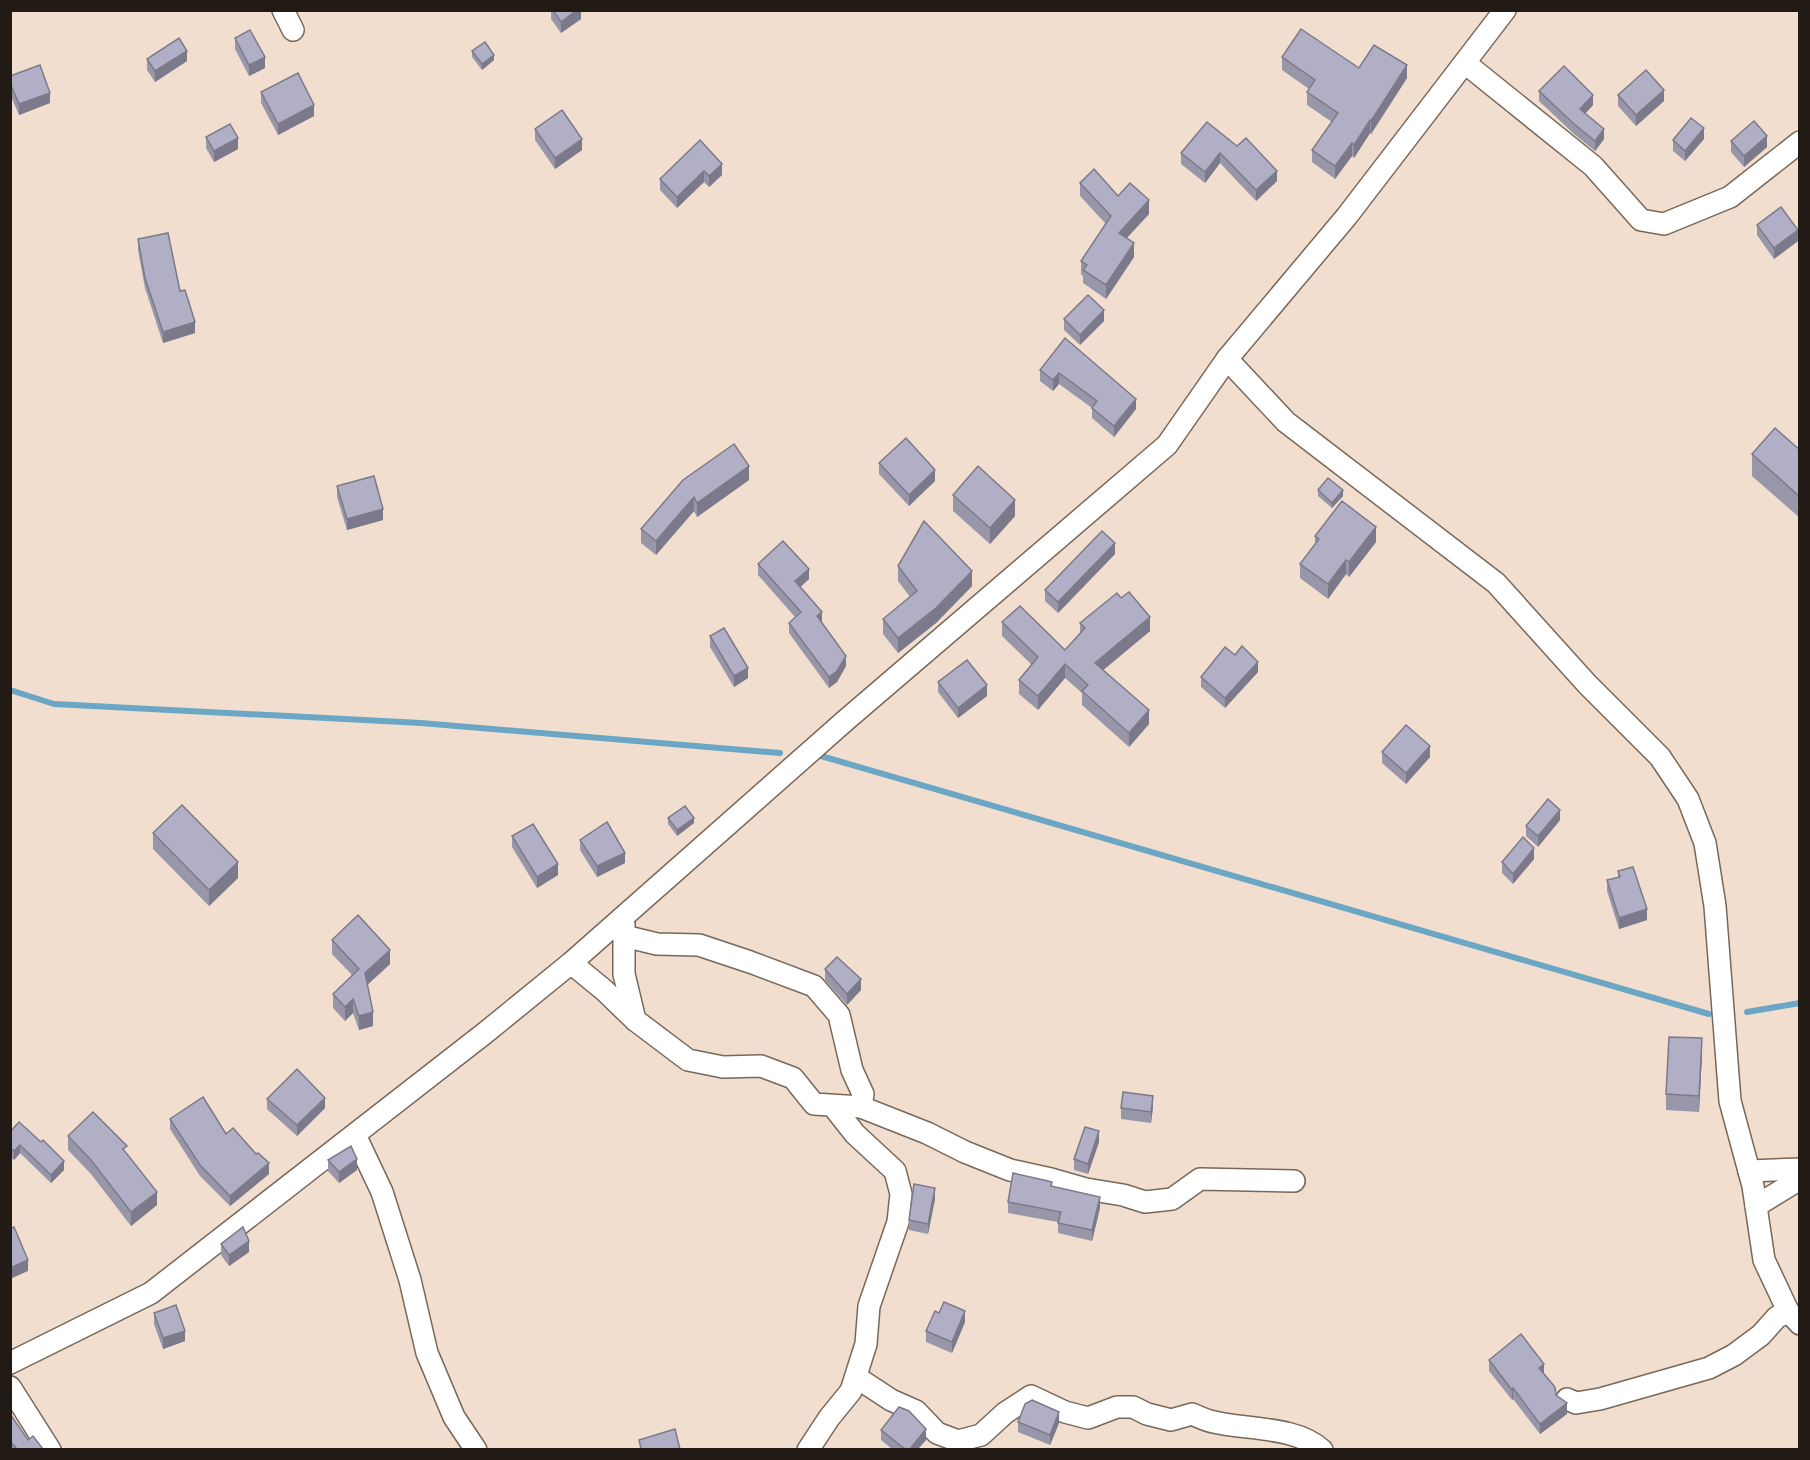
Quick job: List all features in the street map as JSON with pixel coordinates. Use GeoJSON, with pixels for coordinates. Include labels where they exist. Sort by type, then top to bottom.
{"type":"FeatureCollection","features":[{"type":"Feature","properties":{"kind":"street"},"geometry":{"type":"LineString","coordinates":[[283,10],[293,30]]}},
{"type":"Feature","properties":{"kind":"street"},"geometry":{"type":"LineString","coordinates":[[10,1363],[151,1293],[571,963],[624,927],[846,720],[1167,445],[1227,359],[1347,216],[1505,10]]}},
{"type":"Feature","properties":{"kind":"street"},"geometry":{"type":"LineString","coordinates":[[1465,63],[1593,166],[1641,220],[1664,224],[1730,197],[1800,142]]}},
{"type":"Feature","properties":{"kind":"street"},"geometry":{"type":"LineString","coordinates":[[1227,359],[1286,422],[1496,583],[1587,684],[1660,757],[1688,799],[1705,843],[1715,906],[1730,1101],[1749,1171],[1764,1260],[1794,1318]]}},
{"type":"Feature","properties":{"kind":"street"},"geometry":{"type":"LineString","coordinates":[[624,927],[624,974],[635,1020]]}},
{"type":"Feature","properties":{"kind":"street"},"geometry":{"type":"LineString","coordinates":[[624,927],[657,944],[699,945],[814,986],[839,1015],[852,1070],[863,1094],[861,1107]]}},
{"type":"Feature","properties":{"kind":"street"},"geometry":{"type":"LineString","coordinates":[[571,963],[635,1020],[688,1060],[723,1067],[761,1066],[793,1078],[814,1104],[861,1107],[1010,1170],[1086,1189],[1123,1195],[1144,1202],[1172,1198],[1200,1179],[1294,1181]]}},
{"type":"Feature","properties":{"kind":"street"},"geometry":{"type":"LineString","coordinates":[[808,1449],[829,1418],[851,1392],[866,1344],[869,1306],[898,1222],[902,1194],[895,1171],[855,1134],[833,1106]]}},
{"type":"Feature","properties":{"kind":"street"},"geometry":{"type":"LineString","coordinates":[[355,1135],[382,1192],[410,1281],[428,1353],[454,1417],[476,1449]]}},
{"type":"Feature","properties":{"kind":"street"},"geometry":{"type":"LineString","coordinates":[[1749,1171],[1800,1169]]}},
{"type":"Feature","properties":{"kind":"street"},"geometry":{"type":"LineString","coordinates":[[1756,1206],[1800,1179]]}},
{"type":"Feature","properties":{"kind":"street"},"geometry":{"type":"LineString","coordinates":[[1568,1399],[1576,1403],[1600,1399],[1709,1368],[1734,1355],[1761,1335],[1777,1317],[1794,1318]]}},
{"type":"Feature","properties":{"kind":"street"},"geometry":{"type":"LineString","coordinates":[[856,1377],[891,1400],[916,1411],[937,1433],[958,1441],[981,1435],[1005,1413],[1031,1396],[1065,1412],[1088,1418],[1117,1407],[1133,1407],[1147,1414],[1172,1420],[1192,1414],[1212,1422],[1289,1433],[1322,1449]]}},
{"type":"Feature","properties":{"kind":"street"},"geometry":{"type":"LineString","coordinates":[[10,1387],[50,1449]]}},
{"type":"Feature","properties":{"kind":"building"},"geometry":{"type":"Polygon","coordinates":[[[553,10],[577,10],[561,22],[553,10]]]}},
{"type":"Feature","properties":{"kind":"building"},"geometry":{"type":"Polygon","coordinates":[[[1301,29],[1359,68],[1374,45],[1407,65],[1354,145],[1352,143],[1335,166],[1312,150],[1338,113],[1307,92],[1315,80],[1282,57],[1301,29]]]}},
{"type":"Feature","properties":{"kind":"building"},"geometry":{"type":"Polygon","coordinates":[[[250,30],[265,57],[249,65],[235,38],[250,30]]]}},
{"type":"Feature","properties":{"kind":"building"},"geometry":{"type":"Polygon","coordinates":[[[179,38],[187,51],[155,71],[147,59],[179,38]]]}},
{"type":"Feature","properties":{"kind":"building"},"geometry":{"type":"Polygon","coordinates":[[[485,42],[494,55],[482,64],[472,51],[485,42]]]}},
{"type":"Feature","properties":{"kind":"building"},"geometry":{"type":"Polygon","coordinates":[[[40,65],[50,93],[19,104],[10,83],[10,76],[40,65]]]}},
{"type":"Feature","properties":{"kind":"building"},"geometry":{"type":"Polygon","coordinates":[[[1564,66],[1593,95],[1580,109],[1604,129],[1595,141],[1539,91],[1564,66]]]}},
{"type":"Feature","properties":{"kind":"building"},"geometry":{"type":"Polygon","coordinates":[[[1646,70],[1664,90],[1636,115],[1618,95],[1646,70]]]}},
{"type":"Feature","properties":{"kind":"building"},"geometry":{"type":"Polygon","coordinates":[[[298,73],[314,105],[278,124],[261,92],[298,73]]]}},
{"type":"Feature","properties":{"kind":"building"},"geometry":{"type":"Polygon","coordinates":[[[562,110],[582,139],[555,158],[535,129],[562,110]]]}},
{"type":"Feature","properties":{"kind":"building"},"geometry":{"type":"Polygon","coordinates":[[[1691,118],[1704,128],[1685,151],[1673,140],[1691,118]]]}},
{"type":"Feature","properties":{"kind":"building"},"geometry":{"type":"Polygon","coordinates":[[[1754,121],[1767,136],[1744,156],[1731,141],[1754,121]]]}},
{"type":"Feature","properties":{"kind":"building"},"geometry":{"type":"Polygon","coordinates":[[[1207,122],[1237,146],[1246,138],[1277,171],[1256,190],[1220,153],[1205,172],[1181,153],[1207,122]]]}},
{"type":"Feature","properties":{"kind":"building"},"geometry":{"type":"Polygon","coordinates":[[[230,124],[238,138],[214,151],[206,137],[230,124]]]}},
{"type":"Feature","properties":{"kind":"building"},"geometry":{"type":"Polygon","coordinates":[[[700,140],[722,164],[709,176],[704,171],[677,197],[660,179],[700,140]]]}},
{"type":"Feature","properties":{"kind":"building"},"geometry":{"type":"Polygon","coordinates":[[[1094,169],[1118,196],[1130,183],[1149,200],[1119,233],[1134,243],[1106,285],[1083,270],[1087,265],[1081,261],[1111,216],[1080,183],[1094,169]]]}},
{"type":"Feature","properties":{"kind":"building"},"geometry":{"type":"Polygon","coordinates":[[[1781,207],[1798,230],[1774,248],[1757,225],[1781,207]]]}},
{"type":"Feature","properties":{"kind":"building"},"geometry":{"type":"Polygon","coordinates":[[[168,233],[180,291],[185,290],[195,322],[163,332],[145,278],[138,239],[168,233]]]}},
{"type":"Feature","properties":{"kind":"building"},"geometry":{"type":"Polygon","coordinates":[[[1088,295],[1104,310],[1080,335],[1064,319],[1088,295]]]}},
{"type":"Feature","properties":{"kind":"building"},"geometry":{"type":"Polygon","coordinates":[[[1065,338],[1136,399],[1114,426],[1092,408],[1097,401],[1059,373],[1053,380],[1040,370],[1065,338]]]}},
{"type":"Feature","properties":{"kind":"building"},"geometry":{"type":"Polygon","coordinates":[[[1775,428],[1800,450],[1800,497],[1752,454],[1775,428]]]}},
{"type":"Feature","properties":{"kind":"building"},"geometry":{"type":"Polygon","coordinates":[[[906,438],[935,470],[909,495],[879,463],[906,438]]]}},
{"type":"Feature","properties":{"kind":"building"},"geometry":{"type":"Polygon","coordinates":[[[734,444],[749,466],[697,503],[694,497],[656,541],[641,529],[683,480],[734,444]]]}},
{"type":"Feature","properties":{"kind":"building"},"geometry":{"type":"Polygon","coordinates":[[[978,466],[1015,500],[990,528],[953,495],[978,466]]]}},
{"type":"Feature","properties":{"kind":"building"},"geometry":{"type":"Polygon","coordinates":[[[374,476],[383,509],[347,519],[337,486],[374,476]]]}},
{"type":"Feature","properties":{"kind":"building"},"geometry":{"type":"Polygon","coordinates":[[[1328,478],[1343,490],[1332,503],[1318,490],[1328,478]]]}},
{"type":"Feature","properties":{"kind":"building"},"geometry":{"type":"Polygon","coordinates":[[[1342,501],[1376,527],[1349,562],[1346,560],[1328,584],[1300,564],[1319,539],[1315,536],[1342,501]]]}},
{"type":"Feature","properties":{"kind":"building"},"geometry":{"type":"Polygon","coordinates":[[[924,521],[972,571],[936,608],[898,638],[883,619],[917,591],[898,566],[924,521]]]}},
{"type":"Feature","properties":{"kind":"building"},"geometry":{"type":"Polygon","coordinates":[[[1102,531],[1115,543],[1058,602],[1045,590],[1102,531]]]}},
{"type":"Feature","properties":{"kind":"building"},"geometry":{"type":"Polygon","coordinates":[[[783,541],[809,569],[795,581],[822,612],[817,616],[846,656],[837,671],[829,677],[789,623],[801,612],[758,564],[783,541]]]}},
{"type":"Feature","properties":{"kind":"building"},"geometry":{"type":"Polygon","coordinates":[[[1129,592],[1150,617],[1095,663],[1149,710],[1129,733],[1082,691],[1088,685],[1065,664],[1038,696],[1019,680],[1038,657],[1002,622],[1020,606],[1065,650],[1085,628],[1080,623],[1117,593],[1121,598],[1129,592]]]}},
{"type":"Feature","properties":{"kind":"building"},"geometry":{"type":"Polygon","coordinates":[[[724,628],[748,668],[734,676],[710,636],[724,628]]]}},
{"type":"Feature","properties":{"kind":"building"},"geometry":{"type":"Polygon","coordinates":[[[1242,646],[1258,662],[1225,698],[1201,677],[1225,647],[1235,655],[1242,646]]]}},
{"type":"Feature","properties":{"kind":"building"},"geometry":{"type":"Polygon","coordinates":[[[967,660],[987,685],[958,708],[938,682],[967,660]]]}},
{"type":"Feature","properties":{"kind":"building"},"geometry":{"type":"Polygon","coordinates":[[[1406,725],[1430,746],[1406,773],[1382,752],[1406,725]]]}},
{"type":"Feature","properties":{"kind":"building"},"geometry":{"type":"Polygon","coordinates":[[[1548,799],[1560,810],[1538,836],[1526,826],[1548,799]]]}},
{"type":"Feature","properties":{"kind":"building"},"geometry":{"type":"Polygon","coordinates":[[[182,805],[238,862],[209,890],[153,833],[182,805]]]}},
{"type":"Feature","properties":{"kind":"building"},"geometry":{"type":"Polygon","coordinates":[[[685,806],[694,818],[677,830],[668,818],[685,806]]]}},
{"type":"Feature","properties":{"kind":"building"},"geometry":{"type":"Polygon","coordinates":[[[607,822],[625,853],[597,866],[580,840],[607,822]]]}},
{"type":"Feature","properties":{"kind":"building"},"geometry":{"type":"Polygon","coordinates":[[[533,824],[558,864],[537,877],[512,836],[533,824]]]}},
{"type":"Feature","properties":{"kind":"building"},"geometry":{"type":"Polygon","coordinates":[[[1523,837],[1534,848],[1513,874],[1502,862],[1523,837]]]}},
{"type":"Feature","properties":{"kind":"building"},"geometry":{"type":"Polygon","coordinates":[[[1633,867],[1647,909],[1619,918],[1607,880],[1620,877],[1618,871],[1633,867]]]}},
{"type":"Feature","properties":{"kind":"building"},"geometry":{"type":"Polygon","coordinates":[[[358,915],[390,950],[365,973],[373,1012],[359,1016],[353,999],[345,1007],[333,994],[359,969],[332,940],[358,915]]]}},
{"type":"Feature","properties":{"kind":"building"},"geometry":{"type":"Polygon","coordinates":[[[837,957],[861,979],[847,994],[825,969],[837,957]]]}},
{"type":"Feature","properties":{"kind":"building"},"geometry":{"type":"Polygon","coordinates":[[[1669,1037],[1702,1038],[1699,1096],[1666,1094],[1669,1037]]]}},
{"type":"Feature","properties":{"kind":"building"},"geometry":{"type":"Polygon","coordinates":[[[297,1069],[325,1098],[297,1125],[267,1099],[297,1069]]]}},
{"type":"Feature","properties":{"kind":"building"},"geometry":{"type":"Polygon","coordinates":[[[1123,1092],[1153,1096],[1151,1112],[1121,1108],[1123,1092]]]}},
{"type":"Feature","properties":{"kind":"building"},"geometry":{"type":"Polygon","coordinates":[[[203,1097],[226,1134],[233,1128],[256,1154],[258,1153],[269,1163],[230,1196],[200,1165],[170,1119],[203,1097]]]}},
{"type":"Feature","properties":{"kind":"building"},"geometry":{"type":"Polygon","coordinates":[[[93,1112],[127,1146],[123,1149],[157,1192],[131,1212],[91,1160],[68,1136],[93,1112]]]}},
{"type":"Feature","properties":{"kind":"building"},"geometry":{"type":"Polygon","coordinates":[[[19,1122],[41,1142],[43,1140],[64,1161],[51,1175],[20,1145],[14,1151],[10,1148],[10,1132],[19,1122]]]}},
{"type":"Feature","properties":{"kind":"building"},"geometry":{"type":"Polygon","coordinates":[[[1085,1127],[1099,1131],[1088,1164],[1074,1159],[1085,1127]]]}},
{"type":"Feature","properties":{"kind":"building"},"geometry":{"type":"Polygon","coordinates":[[[351,1146],[357,1159],[339,1172],[328,1160],[351,1146]]]}},
{"type":"Feature","properties":{"kind":"building"},"geometry":{"type":"Polygon","coordinates":[[[1013,1173],[1052,1182],[1051,1186],[1100,1197],[1092,1230],[1058,1223],[1061,1212],[1008,1202],[1013,1173]]]}},
{"type":"Feature","properties":{"kind":"building"},"geometry":{"type":"Polygon","coordinates":[[[914,1184],[935,1188],[928,1224],[909,1220],[914,1184]]]}},
{"type":"Feature","properties":{"kind":"building"},"geometry":{"type":"Polygon","coordinates":[[[14,1227],[28,1260],[10,1268],[10,1229],[14,1227]]]}},
{"type":"Feature","properties":{"kind":"building"},"geometry":{"type":"Polygon","coordinates":[[[243,1227],[249,1241],[229,1255],[221,1244],[243,1227]]]}},
{"type":"Feature","properties":{"kind":"building"},"geometry":{"type":"Polygon","coordinates":[[[944,1302],[965,1311],[952,1342],[926,1331],[935,1311],[939,1313],[944,1302]]]}},
{"type":"Feature","properties":{"kind":"building"},"geometry":{"type":"Polygon","coordinates":[[[176,1305],[185,1331],[163,1338],[154,1313],[176,1305]]]}},
{"type":"Feature","properties":{"kind":"building"},"geometry":{"type":"Polygon","coordinates":[[[1521,1334],[1544,1364],[1539,1368],[1555,1387],[1556,1395],[1567,1403],[1540,1424],[1489,1360],[1521,1334]]]}},
{"type":"Feature","properties":{"kind":"building"},"geometry":{"type":"Polygon","coordinates":[[[1032,1400],[1059,1412],[1050,1435],[1018,1422],[1025,1404],[1032,1400]]]}},
{"type":"Feature","properties":{"kind":"building"},"geometry":{"type":"Polygon","coordinates":[[[899,1407],[909,1411],[926,1429],[910,1449],[905,1449],[881,1430],[899,1407]]]}},
{"type":"Feature","properties":{"kind":"building"},"geometry":{"type":"Polygon","coordinates":[[[10,1414],[28,1440],[33,1436],[43,1449],[17,1449],[10,1441],[10,1414]]]}},
{"type":"Feature","properties":{"kind":"building"},"geometry":{"type":"Polygon","coordinates":[[[675,1429],[680,1449],[641,1449],[639,1440],[675,1429]]]}},
{"type":"Feature","properties":{"kind":"waterway"},"geometry":{"type":"LineString","coordinates":[[10,690],[54,704],[421,723],[780,753]]}},
{"type":"Feature","properties":{"kind":"waterway"},"geometry":{"type":"LineString","coordinates":[[821,756],[1709,1014]]}},
{"type":"Feature","properties":{"kind":"waterway"},"geometry":{"type":"LineString","coordinates":[[1747,1012],[1800,1003]]}}]}
